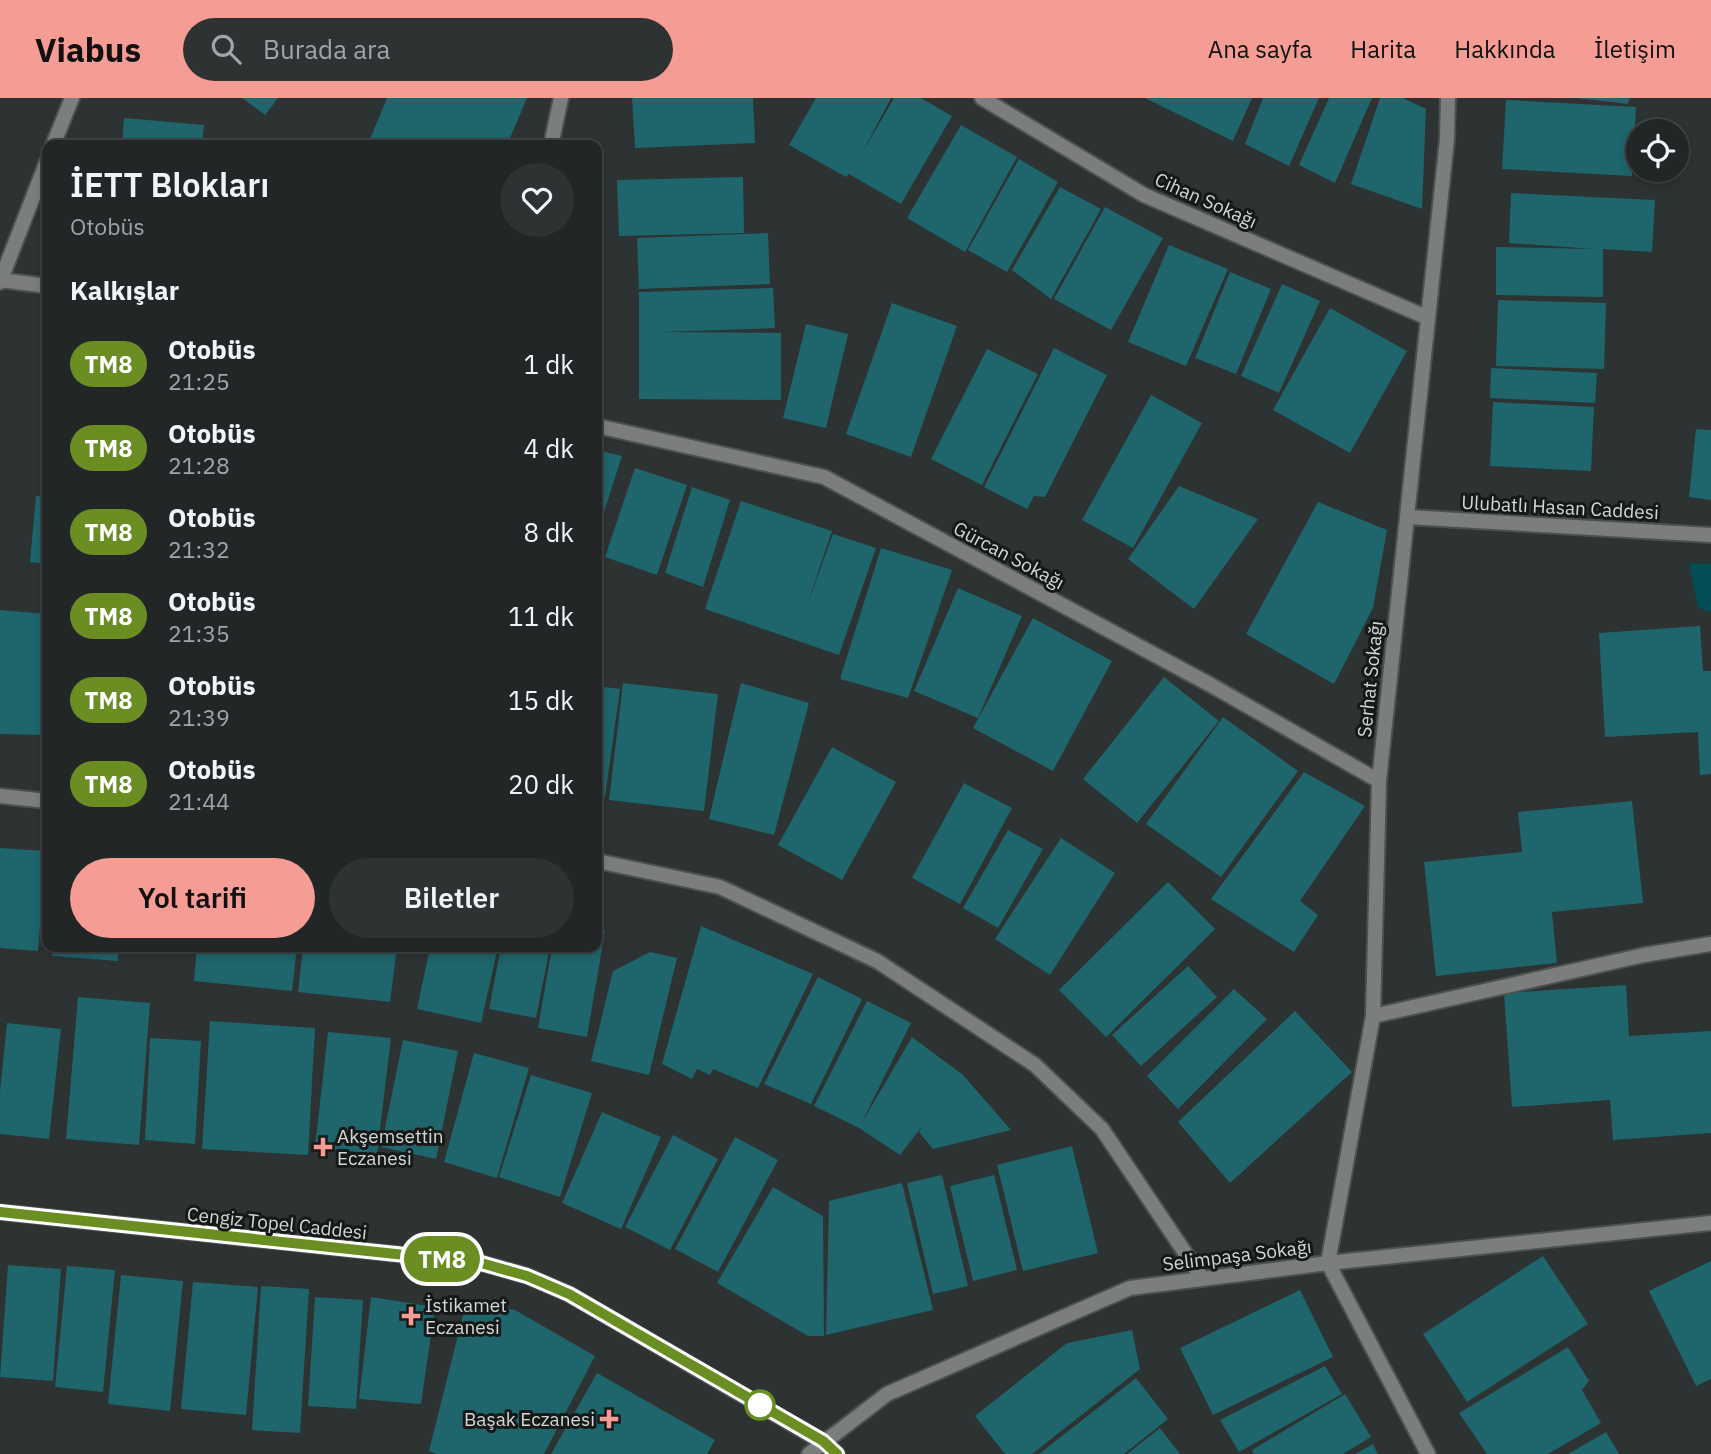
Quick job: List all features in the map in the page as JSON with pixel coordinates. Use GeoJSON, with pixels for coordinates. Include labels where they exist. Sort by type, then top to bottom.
{"type":"FeatureCollection","features":[{"type":"Feature","properties":{"kind":"main road","name":"Cengiz Topel Caddesi"},"geometry":{"type":"LineString","coordinates":[[0,1212],[481,1263],[527,1276],[569,1294],[823,1441],[837,1454]]}},
{"type":"Feature","properties":{"kind":"street"},"geometry":{"type":"LineString","coordinates":[[55,140],[72,98]]}},
{"type":"Feature","properties":{"kind":"street"},"geometry":{"type":"LineString","coordinates":[[552,140],[561,98]]}},
{"type":"Feature","properties":{"kind":"street","name":"Cihan Sokağı"},"geometry":{"type":"LineString","coordinates":[[982,98],[1144,195],[1426,317]]}},
{"type":"Feature","properties":{"kind":"street","name":"Serhat Sokağı"},"geometry":{"type":"LineString","coordinates":[[1328,1263],[1373,1016],[1378,781],[1447,139],[1448,98]]}},
{"type":"Feature","properties":{"kind":"street"},"geometry":{"type":"LineString","coordinates":[[42,174],[0,281],[42,285]]}},
{"type":"Feature","properties":{"kind":"street","name":"Gürcan Sokağı"},"geometry":{"type":"LineString","coordinates":[[602,427],[824,477],[1209,684],[1378,781]]}},
{"type":"Feature","properties":{"kind":"street","name":"Ulubatlı Hasan Caddesi"},"geometry":{"type":"LineString","coordinates":[[1407,517],[1711,536]]}},
{"type":"Feature","properties":{"kind":"street"},"geometry":{"type":"LineString","coordinates":[[0,796],[42,800]]}},
{"type":"Feature","properties":{"kind":"street"},"geometry":{"type":"LineString","coordinates":[[602,862],[653,871],[732,892],[877,961],[1035,1065],[1102,1129],[1202,1278]]}},
{"type":"Feature","properties":{"kind":"street"},"geometry":{"type":"LineString","coordinates":[[1373,1016],[1644,955],[1711,944]]}},
{"type":"Feature","properties":{"kind":"street","name":"Selimpaşa Sokağı"},"geometry":{"type":"LineString","coordinates":[[809,1454],[887,1395],[1130,1288],[1328,1263],[1711,1223]]}},
{"type":"Feature","properties":{"kind":"street"},"geometry":{"type":"LineString","coordinates":[[1328,1263],[1428,1454]]}},
{"type":"Feature","properties":{"kind":"shaded area"},"geometry":{"type":"Polygon","coordinates":[[[1689,563],[1711,564],[1711,612],[1698,608],[1689,563]]]}},
{"type":"Feature","properties":{"kind":"building"},"geometry":{"type":"Polygon","coordinates":[[[242,98],[278,98],[265,115],[242,98]]]}},
{"type":"Feature","properties":{"kind":"building"},"geometry":{"type":"Polygon","coordinates":[[[387,98],[527,98],[509,140],[370,139],[387,98]]]}},
{"type":"Feature","properties":{"kind":"building"},"geometry":{"type":"Polygon","coordinates":[[[632,98],[753,98],[755,143],[635,148],[632,98]]]}},
{"type":"Feature","properties":{"kind":"building"},"geometry":{"type":"Polygon","coordinates":[[[816,98],[891,98],[861,155],[894,98],[921,98],[952,116],[901,204],[849,174],[846,177],[789,145],[816,98]]]}},
{"type":"Feature","properties":{"kind":"building"},"geometry":{"type":"Polygon","coordinates":[[[1145,98],[1252,98],[1233,141],[1145,98]]]}},
{"type":"Feature","properties":{"kind":"building"},"geometry":{"type":"Polygon","coordinates":[[[1263,98],[1319,98],[1289,166],[1245,144],[1263,98]]]}},
{"type":"Feature","properties":{"kind":"building"},"geometry":{"type":"Polygon","coordinates":[[[1329,98],[1372,98],[1335,183],[1299,165],[1329,98]]]}},
{"type":"Feature","properties":{"kind":"building"},"geometry":{"type":"Polygon","coordinates":[[[1380,98],[1403,98],[1426,109],[1422,209],[1351,184],[1380,98]]]}},
{"type":"Feature","properties":{"kind":"building"},"geometry":{"type":"Polygon","coordinates":[[[1576,98],[1629,98],[1628,104],[1576,98]]]}},
{"type":"Feature","properties":{"kind":"building"},"geometry":{"type":"Polygon","coordinates":[[[1506,100],[1636,107],[1635,119],[1626,119],[1626,176],[1502,169],[1506,100]]]}},
{"type":"Feature","properties":{"kind":"building"},"geometry":{"type":"Polygon","coordinates":[[[124,118],[204,125],[202,140],[122,140],[124,118]]]}},
{"type":"Feature","properties":{"kind":"building"},"geometry":{"type":"Polygon","coordinates":[[[961,125],[1017,157],[965,252],[907,218],[961,125]]]}},
{"type":"Feature","properties":{"kind":"building"},"geometry":{"type":"Polygon","coordinates":[[[1019,159],[1058,182],[1007,272],[968,250],[1019,159]]]}},
{"type":"Feature","properties":{"kind":"building"},"geometry":{"type":"Polygon","coordinates":[[[743,177],[744,233],[619,236],[617,180],[743,177]]]}},
{"type":"Feature","properties":{"kind":"building"},"geometry":{"type":"Polygon","coordinates":[[[1060,187],[1101,209],[1051,299],[1012,270],[1060,187]]]}},
{"type":"Feature","properties":{"kind":"building"},"geometry":{"type":"Polygon","coordinates":[[[1511,193],[1655,200],[1652,252],[1603,249],[1603,297],[1496,295],[1496,247],[1594,249],[1509,243],[1511,193]]]}},
{"type":"Feature","properties":{"kind":"building"},"geometry":{"type":"Polygon","coordinates":[[[1105,207],[1163,238],[1111,330],[1054,299],[1105,207]]]}},
{"type":"Feature","properties":{"kind":"building"},"geometry":{"type":"Polygon","coordinates":[[[768,233],[770,284],[639,289],[637,238],[768,233]]]}},
{"type":"Feature","properties":{"kind":"building"},"geometry":{"type":"Polygon","coordinates":[[[1169,245],[1228,269],[1186,366],[1128,342],[1169,245]]]}},
{"type":"Feature","properties":{"kind":"building"},"geometry":{"type":"Polygon","coordinates":[[[1230,272],[1271,289],[1236,374],[1195,358],[1230,272]]]}},
{"type":"Feature","properties":{"kind":"building"},"geometry":{"type":"Polygon","coordinates":[[[1282,284],[1320,301],[1279,393],[1241,376],[1282,284]]]}},
{"type":"Feature","properties":{"kind":"building"},"geometry":{"type":"Polygon","coordinates":[[[773,288],[775,328],[661,332],[781,333],[781,400],[639,399],[639,292],[773,288]]]}},
{"type":"Feature","properties":{"kind":"building"},"geometry":{"type":"Polygon","coordinates":[[[1498,300],[1606,303],[1604,369],[1496,366],[1498,300]]]}},
{"type":"Feature","properties":{"kind":"building"},"geometry":{"type":"Polygon","coordinates":[[[892,303],[957,326],[911,457],[846,434],[892,303]]]}},
{"type":"Feature","properties":{"kind":"building"},"geometry":{"type":"Polygon","coordinates":[[[1330,308],[1407,351],[1350,453],[1273,410],[1330,308]]]}},
{"type":"Feature","properties":{"kind":"building"},"geometry":{"type":"Polygon","coordinates":[[[806,324],[848,334],[826,428],[783,418],[806,324]]]}},
{"type":"Feature","properties":{"kind":"building"},"geometry":{"type":"Polygon","coordinates":[[[1054,348],[1107,375],[1045,497],[1034,496],[1027,509],[984,487],[1054,348]]]}},
{"type":"Feature","properties":{"kind":"building"},"geometry":{"type":"Polygon","coordinates":[[[987,349],[1038,374],[982,485],[931,459],[987,349]]]}},
{"type":"Feature","properties":{"kind":"building"},"geometry":{"type":"Polygon","coordinates":[[[1491,368],[1597,373],[1595,403],[1490,398],[1491,368]]]}},
{"type":"Feature","properties":{"kind":"building"},"geometry":{"type":"Polygon","coordinates":[[[1151,395],[1202,423],[1133,548],[1082,520],[1151,395]]]}},
{"type":"Feature","properties":{"kind":"building"},"geometry":{"type":"Polygon","coordinates":[[[1493,402],[1594,407],[1591,471],[1490,466],[1493,402]]]}},
{"type":"Feature","properties":{"kind":"building"},"geometry":{"type":"Polygon","coordinates":[[[1696,429],[1711,430],[1711,500],[1689,497],[1696,429]]]}},
{"type":"Feature","properties":{"kind":"building"},"geometry":{"type":"Polygon","coordinates":[[[602,451],[622,456],[602,518],[602,451]]]}},
{"type":"Feature","properties":{"kind":"building"},"geometry":{"type":"Polygon","coordinates":[[[635,468],[687,485],[657,575],[605,557],[635,468]]]}},
{"type":"Feature","properties":{"kind":"building"},"geometry":{"type":"Polygon","coordinates":[[[1179,486],[1258,519],[1194,609],[1128,559],[1179,486]]]}},
{"type":"Feature","properties":{"kind":"building"},"geometry":{"type":"Polygon","coordinates":[[[692,487],[730,500],[703,587],[665,573],[692,487]]]}},
{"type":"Feature","properties":{"kind":"building"},"geometry":{"type":"Polygon","coordinates":[[[36,496],[42,497],[42,563],[30,562],[36,496]]]}},
{"type":"Feature","properties":{"kind":"building"},"geometry":{"type":"Polygon","coordinates":[[[741,501],[832,531],[806,608],[833,534],[876,548],[839,655],[705,609],[741,501]]]}},
{"type":"Feature","properties":{"kind":"building"},"geometry":{"type":"Polygon","coordinates":[[[1318,502],[1387,530],[1373,608],[1334,684],[1246,634],[1318,502]]]}},
{"type":"Feature","properties":{"kind":"building"},"geometry":{"type":"Polygon","coordinates":[[[881,548],[952,570],[908,698],[840,679],[881,548]]]}},
{"type":"Feature","properties":{"kind":"building"},"geometry":{"type":"Polygon","coordinates":[[[958,588],[1022,616],[978,718],[914,691],[958,588]]]}},
{"type":"Feature","properties":{"kind":"building"},"geometry":{"type":"Polygon","coordinates":[[[0,610],[42,614],[41,735],[0,734],[0,610]]]}},
{"type":"Feature","properties":{"kind":"building"},"geometry":{"type":"Polygon","coordinates":[[[1033,618],[1112,661],[1053,771],[973,728],[1033,618]]]}},
{"type":"Feature","properties":{"kind":"building"},"geometry":{"type":"Polygon","coordinates":[[[1700,626],[1703,671],[1711,671],[1711,774],[1700,775],[1698,732],[1605,737],[1599,633],[1700,626]]]}},
{"type":"Feature","properties":{"kind":"building"},"geometry":{"type":"Polygon","coordinates":[[[1164,677],[1219,721],[1137,823],[1083,779],[1164,677]]]}},
{"type":"Feature","properties":{"kind":"building"},"geometry":{"type":"Polygon","coordinates":[[[623,683],[718,694],[704,811],[609,800],[623,683]]]}},
{"type":"Feature","properties":{"kind":"building"},"geometry":{"type":"Polygon","coordinates":[[[741,683],[809,703],[774,835],[709,819],[741,683]]]}},
{"type":"Feature","properties":{"kind":"building"},"geometry":{"type":"Polygon","coordinates":[[[602,687],[620,689],[605,797],[602,797],[602,687]]]}},
{"type":"Feature","properties":{"kind":"building"},"geometry":{"type":"Polygon","coordinates":[[[1223,717],[1298,771],[1221,877],[1146,824],[1223,717]]]}},
{"type":"Feature","properties":{"kind":"building"},"geometry":{"type":"Polygon","coordinates":[[[832,747],[896,782],[842,880],[778,845],[832,747]]]}},
{"type":"Feature","properties":{"kind":"building"},"geometry":{"type":"Polygon","coordinates":[[[1304,772],[1365,806],[1300,901],[1318,915],[1294,952],[1211,899],[1304,772]]]}},
{"type":"Feature","properties":{"kind":"building"},"geometry":{"type":"Polygon","coordinates":[[[964,783],[1012,808],[960,904],[912,878],[964,783]]]}},
{"type":"Feature","properties":{"kind":"building"},"geometry":{"type":"Polygon","coordinates":[[[1632,801],[1643,903],[1552,912],[1557,963],[1436,976],[1424,862],[1522,852],[1518,812],[1632,801]]]}},
{"type":"Feature","properties":{"kind":"building"},"geometry":{"type":"Polygon","coordinates":[[[1008,830],[1043,849],[998,928],[963,908],[1008,830]]]}},
{"type":"Feature","properties":{"kind":"building"},"geometry":{"type":"Polygon","coordinates":[[[1061,838],[1115,873],[1050,975],[995,939],[1061,838]]]}},
{"type":"Feature","properties":{"kind":"building"},"geometry":{"type":"Polygon","coordinates":[[[0,848],[42,851],[38,951],[0,948],[0,848]]]}},
{"type":"Feature","properties":{"kind":"building"},"geometry":{"type":"Polygon","coordinates":[[[1168,882],[1215,929],[1106,1037],[1059,990],[1168,882]]]}},
{"type":"Feature","properties":{"kind":"building"},"geometry":{"type":"Polygon","coordinates":[[[701,926],[813,974],[758,1088],[713,1069],[710,1075],[697,1069],[692,1079],[662,1064],[701,926]]]}},
{"type":"Feature","properties":{"kind":"building"},"geometry":{"type":"Polygon","coordinates":[[[52,952],[119,952],[118,961],[52,956],[52,952]]]}},
{"type":"Feature","properties":{"kind":"building"},"geometry":{"type":"Polygon","coordinates":[[[197,952],[296,952],[292,991],[194,981],[197,952]]]}},
{"type":"Feature","properties":{"kind":"building"},"geometry":{"type":"Polygon","coordinates":[[[302,952],[396,952],[390,1002],[298,992],[302,952]]]}},
{"type":"Feature","properties":{"kind":"building"},"geometry":{"type":"Polygon","coordinates":[[[429,952],[497,952],[481,1023],[417,1009],[429,952]]]}},
{"type":"Feature","properties":{"kind":"building"},"geometry":{"type":"Polygon","coordinates":[[[500,952],[549,952],[536,1018],[489,1009],[500,952]]]}},
{"type":"Feature","properties":{"kind":"building"},"geometry":{"type":"Polygon","coordinates":[[[551,952],[601,952],[587,1037],[538,1028],[551,952]]]}},
{"type":"Feature","properties":{"kind":"building"},"geometry":{"type":"Polygon","coordinates":[[[650,952],[677,958],[649,1075],[591,1061],[613,971],[650,952]]]}},
{"type":"Feature","properties":{"kind":"building"},"geometry":{"type":"Polygon","coordinates":[[[1188,966],[1217,997],[1141,1066],[1112,1035],[1188,966]]]}},
{"type":"Feature","properties":{"kind":"building"},"geometry":{"type":"Polygon","coordinates":[[[818,977],[862,999],[811,1104],[764,1084],[818,977]]]}},
{"type":"Feature","properties":{"kind":"building"},"geometry":{"type":"Polygon","coordinates":[[[1626,985],[1629,1036],[1711,1031],[1711,1133],[1613,1140],[1610,1100],[1512,1107],[1504,993],[1626,985]]]}},
{"type":"Feature","properties":{"kind":"building"},"geometry":{"type":"Polygon","coordinates":[[[1234,989],[1267,1019],[1178,1109],[1147,1076],[1234,989]]]}},
{"type":"Feature","properties":{"kind":"building"},"geometry":{"type":"Polygon","coordinates":[[[78,997],[150,1003],[139,1145],[66,1139],[78,997]]]}},
{"type":"Feature","properties":{"kind":"building"},"geometry":{"type":"Polygon","coordinates":[[[867,1001],[911,1023],[861,1124],[912,1037],[963,1075],[1011,1130],[933,1149],[919,1132],[923,1125],[900,1155],[859,1128],[814,1106],[867,1001]]]}},
{"type":"Feature","properties":{"kind":"building"},"geometry":{"type":"Polygon","coordinates":[[[1295,1011],[1352,1072],[1230,1183],[1178,1122],[1295,1011]]]}},
{"type":"Feature","properties":{"kind":"building"},"geometry":{"type":"Polygon","coordinates":[[[210,1021],[315,1028],[308,1155],[202,1149],[210,1021]]]}},
{"type":"Feature","properties":{"kind":"building"},"geometry":{"type":"Polygon","coordinates":[[[7,1023],[61,1029],[49,1139],[0,1134],[0,1092],[7,1023]]]}},
{"type":"Feature","properties":{"kind":"building"},"geometry":{"type":"Polygon","coordinates":[[[328,1032],[391,1038],[377,1154],[315,1147],[328,1032]]]}},
{"type":"Feature","properties":{"kind":"building"},"geometry":{"type":"Polygon","coordinates":[[[150,1038],[201,1041],[195,1144],[145,1140],[150,1038]]]}},
{"type":"Feature","properties":{"kind":"building"},"geometry":{"type":"Polygon","coordinates":[[[403,1040],[458,1051],[436,1159],[381,1147],[403,1040]]]}},
{"type":"Feature","properties":{"kind":"building"},"geometry":{"type":"Polygon","coordinates":[[[474,1053],[529,1068],[497,1178],[444,1162],[474,1053]]]}},
{"type":"Feature","properties":{"kind":"building"},"geometry":{"type":"Polygon","coordinates":[[[531,1075],[592,1093],[560,1197],[499,1177],[531,1075]]]}},
{"type":"Feature","properties":{"kind":"building"},"geometry":{"type":"Polygon","coordinates":[[[602,1112],[661,1137],[621,1229],[562,1203],[602,1112]]]}},
{"type":"Feature","properties":{"kind":"building"},"geometry":{"type":"Polygon","coordinates":[[[673,1135],[718,1159],[670,1250],[625,1227],[673,1135]]]}},
{"type":"Feature","properties":{"kind":"building"},"geometry":{"type":"Polygon","coordinates":[[[735,1137],[778,1160],[718,1272],[675,1249],[735,1137]]]}},
{"type":"Feature","properties":{"kind":"building"},"geometry":{"type":"Polygon","coordinates":[[[1072,1146],[1098,1253],[1023,1271],[997,1165],[1072,1146]]]}},
{"type":"Feature","properties":{"kind":"building"},"geometry":{"type":"Polygon","coordinates":[[[942,1175],[968,1286],[933,1294],[907,1183],[942,1175]]]}},
{"type":"Feature","properties":{"kind":"building"},"geometry":{"type":"Polygon","coordinates":[[[994,1175],[1017,1270],[973,1281],[950,1186],[994,1175]]]}},
{"type":"Feature","properties":{"kind":"building"},"geometry":{"type":"Polygon","coordinates":[[[902,1183],[933,1310],[826,1335],[829,1201],[902,1183]]]}},
{"type":"Feature","properties":{"kind":"building"},"geometry":{"type":"Polygon","coordinates":[[[773,1187],[823,1216],[824,1336],[808,1336],[717,1283],[773,1187]]]}},
{"type":"Feature","properties":{"kind":"building"},"geometry":{"type":"Polygon","coordinates":[[[1543,1256],[1588,1324],[1467,1402],[1423,1334],[1543,1256]]]}},
{"type":"Feature","properties":{"kind":"building"},"geometry":{"type":"Polygon","coordinates":[[[1711,1261],[1711,1379],[1696,1386],[1649,1291],[1711,1261]]]}},
{"type":"Feature","properties":{"kind":"building"},"geometry":{"type":"Polygon","coordinates":[[[8,1265],[61,1269],[53,1381],[0,1377],[8,1265]]]}},
{"type":"Feature","properties":{"kind":"building"},"geometry":{"type":"Polygon","coordinates":[[[67,1266],[115,1270],[103,1392],[55,1387],[67,1266]]]}},
{"type":"Feature","properties":{"kind":"building"},"geometry":{"type":"Polygon","coordinates":[[[121,1275],[183,1281],[170,1411],[108,1404],[121,1275]]]}},
{"type":"Feature","properties":{"kind":"building"},"geometry":{"type":"Polygon","coordinates":[[[193,1282],[258,1287],[246,1415],[181,1409],[193,1282]]]}},
{"type":"Feature","properties":{"kind":"building"},"geometry":{"type":"Polygon","coordinates":[[[261,1286],[309,1289],[300,1433],[252,1430],[261,1286]]]}},
{"type":"Feature","properties":{"kind":"building"},"geometry":{"type":"Polygon","coordinates":[[[1300,1290],[1333,1357],[1213,1415],[1180,1348],[1300,1290]]]}},
{"type":"Feature","properties":{"kind":"building"},"geometry":{"type":"Polygon","coordinates":[[[315,1297],[363,1300],[356,1409],[308,1406],[315,1297]]]}},
{"type":"Feature","properties":{"kind":"building"},"geometry":{"type":"Polygon","coordinates":[[[371,1297],[435,1307],[421,1404],[359,1399],[371,1297]]]}},
{"type":"Feature","properties":{"kind":"building"},"geometry":{"type":"Polygon","coordinates":[[[466,1303],[515,1310],[595,1356],[544,1454],[436,1454],[429,1451],[466,1303]]]}},
{"type":"Feature","properties":{"kind":"building"},"geometry":{"type":"Polygon","coordinates":[[[1132,1330],[1140,1369],[1032,1454],[1005,1454],[975,1416],[1067,1343],[1132,1330]]]}},
{"type":"Feature","properties":{"kind":"building"},"geometry":{"type":"Polygon","coordinates":[[[1568,1347],[1589,1381],[1582,1390],[1601,1423],[1548,1454],[1487,1454],[1459,1413],[1568,1347]]]}},
{"type":"Feature","properties":{"kind":"building"},"geometry":{"type":"Polygon","coordinates":[[[1325,1366],[1342,1394],[1239,1452],[1220,1420],[1325,1366]]]}},
{"type":"Feature","properties":{"kind":"building"},"geometry":{"type":"Polygon","coordinates":[[[597,1373],[715,1440],[707,1454],[551,1454],[597,1373]]]}},
{"type":"Feature","properties":{"kind":"building"},"geometry":{"type":"Polygon","coordinates":[[[1136,1378],[1168,1419],[1124,1454],[1039,1454],[1136,1378]]]}},
{"type":"Feature","properties":{"kind":"building"},"geometry":{"type":"Polygon","coordinates":[[[1345,1394],[1371,1437],[1343,1454],[1254,1454],[1252,1450],[1345,1394]]]}},
{"type":"Feature","properties":{"kind":"building"},"geometry":{"type":"Polygon","coordinates":[[[1160,1428],[1180,1454],[1127,1454],[1160,1428]]]}},
{"type":"Feature","properties":{"kind":"building"},"geometry":{"type":"Polygon","coordinates":[[[1606,1432],[1619,1454],[1568,1454],[1606,1432]]]}},
{"type":"Feature","properties":{"kind":"building"},"geometry":{"type":"Polygon","coordinates":[[[1373,1444],[1378,1454],[1355,1454],[1373,1444]]]}},
{"type":"Feature","properties":{"kind":"bus line","name":"TM8"},"geometry":{"type":"LineString","coordinates":[[0,1212],[481,1263],[527,1276],[569,1294],[823,1441],[837,1454]]}},
{"type":"Feature","properties":{"kind":"place","name":"Akşemsettin Eczanesi"},"geometry":{"type":"Point","coordinates":[323,1147]}},
{"type":"Feature","properties":{"kind":"place","name":"İstikamet Eczanesi"},"geometry":{"type":"Point","coordinates":[411,1316]}},
{"type":"Feature","properties":{"kind":"place","name":"Başak Eczanesi"},"geometry":{"type":"Point","coordinates":[609,1419]}}]}
